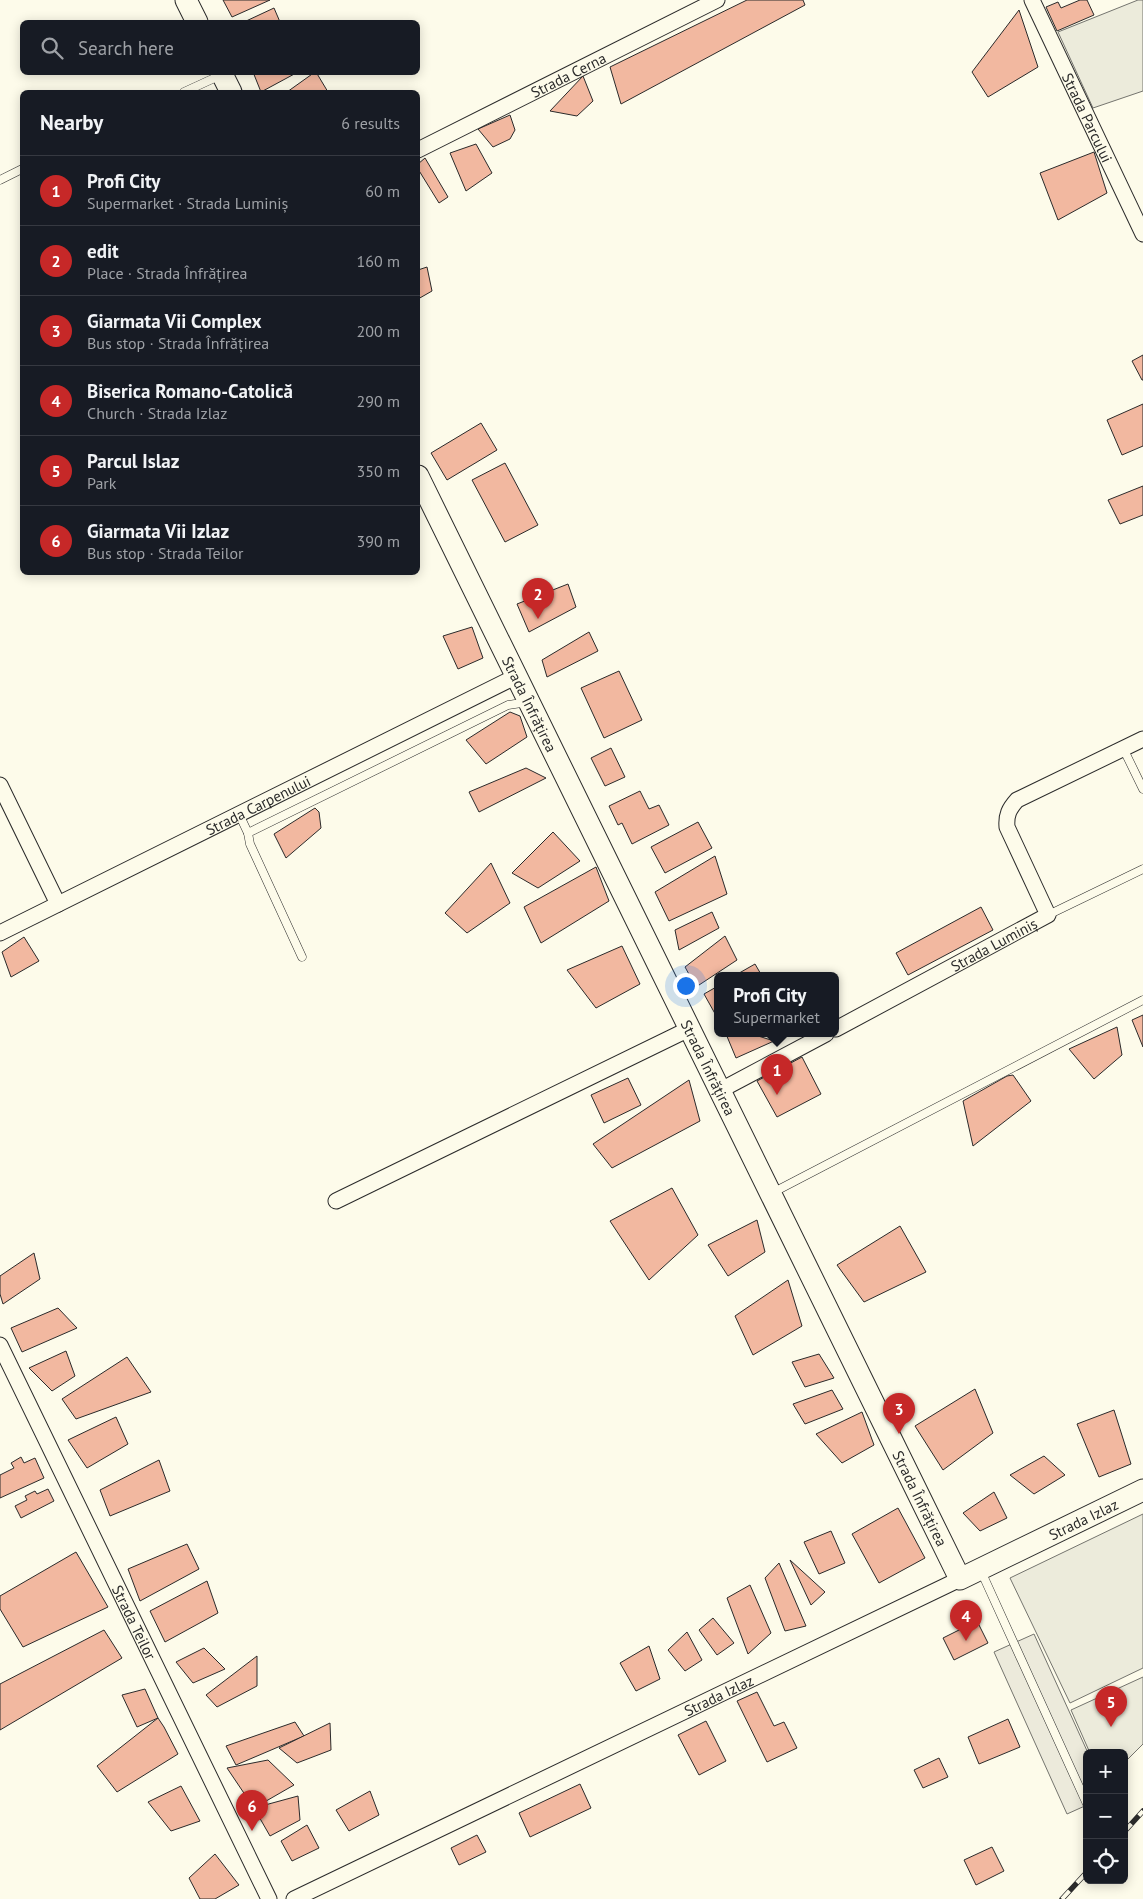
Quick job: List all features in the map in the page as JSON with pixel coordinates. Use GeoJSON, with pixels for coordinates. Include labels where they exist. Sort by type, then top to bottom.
{"type":"FeatureCollection","features":[{"type":"Feature","properties":{"kind":"street"},"geometry":{"type":"LineString","coordinates":[[186,0],[196,20]]}},
{"type":"Feature","properties":{"kind":"street","name":"Strada Cerna"},"geometry":{"type":"LineString","coordinates":[[420,149],[717,0]]}},
{"type":"Feature","properties":{"kind":"street","name":"Strada Parcului"},"geometry":{"type":"LineString","coordinates":[[1032,0],[1143,234]]}},
{"type":"Feature","properties":{"kind":"street","name":"Strada Înfrățirea"},"geometry":{"type":"LineString","coordinates":[[420,480],[515,677],[960,1579]]}},
{"type":"Feature","properties":{"kind":"street","name":"Strada Carpenului"},"geometry":{"type":"LineString","coordinates":[[0,932],[515,677]]}},
{"type":"Feature","properties":{"kind":"street","name":"Strada Luminiș"},"geometry":{"type":"LineString","coordinates":[[839,1027],[1048,915],[1007,827],[1006,817],[1017,800],[1143,739]]}},
{"type":"Feature","properties":{"kind":"street"},"geometry":{"type":"LineString","coordinates":[[0,785],[58,904]]}},
{"type":"Feature","properties":{"kind":"street"},"geometry":{"type":"LineString","coordinates":[[336,1201],[689,1029]]}},
{"type":"Feature","properties":{"kind":"street"},"geometry":{"type":"LineString","coordinates":[[719,1091],[820,1037]]}},
{"type":"Feature","properties":{"kind":"street","name":"Strada Teilor"},"geometry":{"type":"LineString","coordinates":[[0,1345],[269,1899]]}},
{"type":"Feature","properties":{"kind":"street","name":"Strada Izlaz"},"geometry":{"type":"LineString","coordinates":[[294,1899],[1143,1490]]}},
{"type":"Feature","properties":{"kind":"lane"},"geometry":{"type":"LineString","coordinates":[[191,90],[225,80]]}},
{"type":"Feature","properties":{"kind":"lane"},"geometry":{"type":"LineString","coordinates":[[0,180],[20,170]]}},
{"type":"Feature","properties":{"kind":"lane"},"geometry":{"type":"LineString","coordinates":[[248,834],[508,705],[528,702]]}},
{"type":"Feature","properties":{"kind":"lane"},"geometry":{"type":"LineString","coordinates":[[1124,748],[1143,789]]}},
{"type":"Feature","properties":{"kind":"lane"},"geometry":{"type":"LineString","coordinates":[[239,814],[248,834],[250,844],[302,957]]}},
{"type":"Feature","properties":{"kind":"lane"},"geometry":{"type":"LineString","coordinates":[[1048,915],[1143,869]]}},
{"type":"Feature","properties":{"kind":"lane"},"geometry":{"type":"LineString","coordinates":[[770,1194],[1143,1000]]}},
{"type":"Feature","properties":{"kind":"lane"},"geometry":{"type":"LineString","coordinates":[[980,1569],[1083,1795]]}},
{"type":"Feature","properties":{"kind":"shaded area"},"geometry":{"type":"Polygon","coordinates":[[[1138,0],[1143,0],[1143,91],[1093,108],[1058,32],[1138,0]]]}},
{"type":"Feature","properties":{"kind":"shaded area"},"geometry":{"type":"Polygon","coordinates":[[[1143,1514],[1143,1668],[1070,1703],[1010,1578],[1143,1514]]]}},
{"type":"Feature","properties":{"kind":"shaded area"},"geometry":{"type":"Polygon","coordinates":[[[1034,1634],[1086,1749],[1083,1749],[1083,1807],[1067,1814],[994,1652],[1034,1634]]]}},
{"type":"Feature","properties":{"kind":"shaded area"},"geometry":{"type":"Polygon","coordinates":[[[1143,1677],[1143,1744],[1128,1759],[1128,1749],[1088,1749],[1071,1710],[1143,1677]]]}},
{"type":"Feature","properties":{"kind":"building"},"geometry":{"type":"Polygon","coordinates":[[[223,0],[270,0],[232,17],[223,0]]]}},
{"type":"Feature","properties":{"kind":"building"},"geometry":{"type":"Polygon","coordinates":[[[747,0],[803,0],[805,5],[621,104],[610,67],[747,0]]]}},
{"type":"Feature","properties":{"kind":"building"},"geometry":{"type":"Polygon","coordinates":[[[1080,0],[1087,0],[1094,15],[1057,31],[1046,7],[1058,2],[1061,8],[1080,0]]]}},
{"type":"Feature","properties":{"kind":"building"},"geometry":{"type":"Polygon","coordinates":[[[274,8],[279,20],[248,20],[274,8]]]}},
{"type":"Feature","properties":{"kind":"building"},"geometry":{"type":"Polygon","coordinates":[[[1019,10],[1038,67],[988,97],[972,72],[1019,10]]]}},
{"type":"Feature","properties":{"kind":"building"},"geometry":{"type":"Polygon","coordinates":[[[254,75],[292,75],[265,90],[260,90],[254,75]]]}},
{"type":"Feature","properties":{"kind":"building"},"geometry":{"type":"Polygon","coordinates":[[[311,75],[318,75],[327,90],[290,90],[311,75]]]}},
{"type":"Feature","properties":{"kind":"building"},"geometry":{"type":"Polygon","coordinates":[[[583,76],[593,101],[577,116],[550,111],[583,76]]]}},
{"type":"Feature","properties":{"kind":"building"},"geometry":{"type":"Polygon","coordinates":[[[510,115],[515,130],[510,139],[493,147],[478,129],[510,115]]]}},
{"type":"Feature","properties":{"kind":"building"},"geometry":{"type":"Polygon","coordinates":[[[476,144],[492,173],[466,191],[450,153],[476,144]]]}},
{"type":"Feature","properties":{"kind":"building"},"geometry":{"type":"Polygon","coordinates":[[[1094,152],[1107,193],[1058,220],[1040,173],[1094,152]]]}},
{"type":"Feature","properties":{"kind":"building"},"geometry":{"type":"Polygon","coordinates":[[[425,158],[448,197],[439,203],[420,172],[420,162],[425,158]]]}},
{"type":"Feature","properties":{"kind":"building"},"geometry":{"type":"Polygon","coordinates":[[[427,267],[432,291],[420,298],[420,269],[427,267]]]}},
{"type":"Feature","properties":{"kind":"building"},"geometry":{"type":"Polygon","coordinates":[[[1143,355],[1143,380],[1142,380],[1132,361],[1143,355]]]}},
{"type":"Feature","properties":{"kind":"building"},"geometry":{"type":"Polygon","coordinates":[[[1143,404],[1143,446],[1122,455],[1107,420],[1143,404]]]}},
{"type":"Feature","properties":{"kind":"building"},"geometry":{"type":"Polygon","coordinates":[[[481,423],[497,450],[447,480],[431,453],[481,423]]]}},
{"type":"Feature","properties":{"kind":"building"},"geometry":{"type":"Polygon","coordinates":[[[505,463],[538,525],[505,542],[472,480],[505,463]]]}},
{"type":"Feature","properties":{"kind":"building"},"geometry":{"type":"Polygon","coordinates":[[[1143,486],[1143,515],[1120,524],[1108,500],[1143,486]]]}},
{"type":"Feature","properties":{"kind":"building"},"geometry":{"type":"Polygon","coordinates":[[[568,584],[576,607],[529,632],[517,604],[568,584]]]}},
{"type":"Feature","properties":{"kind":"building"},"geometry":{"type":"Polygon","coordinates":[[[472,627],[483,658],[458,669],[443,636],[472,627]]]}},
{"type":"Feature","properties":{"kind":"building"},"geometry":{"type":"Polygon","coordinates":[[[589,632],[598,651],[547,677],[542,660],[589,632]]]}},
{"type":"Feature","properties":{"kind":"building"},"geometry":{"type":"Polygon","coordinates":[[[619,671],[642,720],[604,738],[581,688],[619,671]]]}},
{"type":"Feature","properties":{"kind":"building"},"geometry":{"type":"Polygon","coordinates":[[[510,712],[520,716],[527,737],[486,764],[466,740],[510,712]]]}},
{"type":"Feature","properties":{"kind":"building"},"geometry":{"type":"Polygon","coordinates":[[[611,748],[625,777],[605,786],[591,758],[611,748]]]}},
{"type":"Feature","properties":{"kind":"building"},"geometry":{"type":"Polygon","coordinates":[[[526,768],[546,778],[479,812],[469,792],[526,768]]]}},
{"type":"Feature","properties":{"kind":"building"},"geometry":{"type":"Polygon","coordinates":[[[640,791],[649,809],[659,805],[669,825],[632,844],[622,823],[618,825],[609,806],[640,791]]]}},
{"type":"Feature","properties":{"kind":"building"},"geometry":{"type":"Polygon","coordinates":[[[315,808],[319,812],[321,828],[286,858],[274,834],[315,808]]]}},
{"type":"Feature","properties":{"kind":"building"},"geometry":{"type":"Polygon","coordinates":[[[698,822],[712,848],[665,873],[651,847],[698,822]]]}},
{"type":"Feature","properties":{"kind":"building"},"geometry":{"type":"Polygon","coordinates":[[[553,832],[580,861],[538,888],[512,873],[553,832]]]}},
{"type":"Feature","properties":{"kind":"building"},"geometry":{"type":"Polygon","coordinates":[[[715,856],[727,894],[669,921],[655,892],[715,856]]]}},
{"type":"Feature","properties":{"kind":"building"},"geometry":{"type":"Polygon","coordinates":[[[491,863],[510,903],[467,933],[445,913],[491,863]]]}},
{"type":"Feature","properties":{"kind":"building"},"geometry":{"type":"Polygon","coordinates":[[[596,867],[609,901],[541,943],[524,907],[596,867]]]}},
{"type":"Feature","properties":{"kind":"building"},"geometry":{"type":"Polygon","coordinates":[[[981,907],[993,930],[908,975],[896,953],[981,907]]]}},
{"type":"Feature","properties":{"kind":"building"},"geometry":{"type":"Polygon","coordinates":[[[712,912],[719,928],[679,950],[675,930],[712,912]]]}},
{"type":"Feature","properties":{"kind":"building"},"geometry":{"type":"Polygon","coordinates":[[[725,936],[737,960],[719,972],[714,972],[714,975],[696,987],[685,967],[725,936]]]}},
{"type":"Feature","properties":{"kind":"building"},"geometry":{"type":"Polygon","coordinates":[[[24,937],[39,961],[11,977],[2,952],[24,937]]]}},
{"type":"Feature","properties":{"kind":"building"},"geometry":{"type":"Polygon","coordinates":[[[622,946],[640,984],[596,1008],[567,970],[622,946]]]}},
{"type":"Feature","properties":{"kind":"building"},"geometry":{"type":"Polygon","coordinates":[[[755,964],[760,972],[741,972],[755,964]]]}},
{"type":"Feature","properties":{"kind":"building"},"geometry":{"type":"Polygon","coordinates":[[[714,988],[714,1012],[704,994],[714,988]]]}},
{"type":"Feature","properties":{"kind":"building"},"geometry":{"type":"Polygon","coordinates":[[[1143,1015],[1143,1047],[1132,1020],[1143,1015]]]}},
{"type":"Feature","properties":{"kind":"building"},"geometry":{"type":"Polygon","coordinates":[[[1117,1027],[1122,1055],[1094,1079],[1069,1049],[1117,1027]]]}},
{"type":"Feature","properties":{"kind":"building"},"geometry":{"type":"Polygon","coordinates":[[[727,1037],[761,1037],[774,1041],[736,1058],[727,1037]]]}},
{"type":"Feature","properties":{"kind":"building"},"geometry":{"type":"Polygon","coordinates":[[[802,1057],[821,1094],[777,1117],[757,1081],[802,1057]]]}},
{"type":"Feature","properties":{"kind":"building"},"geometry":{"type":"Polygon","coordinates":[[[1013,1075],[1031,1101],[973,1146],[963,1101],[1007,1076],[1013,1075]]]}},
{"type":"Feature","properties":{"kind":"building"},"geometry":{"type":"Polygon","coordinates":[[[628,1078],[641,1105],[604,1123],[591,1095],[628,1078]]]}},
{"type":"Feature","properties":{"kind":"building"},"geometry":{"type":"Polygon","coordinates":[[[689,1080],[700,1121],[612,1168],[593,1144],[689,1080]]]}},
{"type":"Feature","properties":{"kind":"building"},"geometry":{"type":"Polygon","coordinates":[[[672,1188],[698,1235],[649,1280],[610,1221],[672,1188]]]}},
{"type":"Feature","properties":{"kind":"building"},"geometry":{"type":"Polygon","coordinates":[[[757,1220],[765,1252],[728,1276],[708,1245],[757,1220]]]}},
{"type":"Feature","properties":{"kind":"building"},"geometry":{"type":"Polygon","coordinates":[[[900,1226],[926,1272],[864,1302],[837,1265],[900,1226]]]}},
{"type":"Feature","properties":{"kind":"building"},"geometry":{"type":"Polygon","coordinates":[[[34,1253],[40,1279],[3,1304],[0,1294],[0,1276],[34,1253]]]}},
{"type":"Feature","properties":{"kind":"building"},"geometry":{"type":"Polygon","coordinates":[[[788,1280],[802,1326],[753,1355],[735,1316],[788,1280]]]}},
{"type":"Feature","properties":{"kind":"building"},"geometry":{"type":"Polygon","coordinates":[[[58,1308],[77,1328],[22,1352],[11,1328],[58,1308]]]}},
{"type":"Feature","properties":{"kind":"building"},"geometry":{"type":"Polygon","coordinates":[[[66,1351],[75,1376],[52,1391],[29,1368],[66,1351]]]}},
{"type":"Feature","properties":{"kind":"building"},"geometry":{"type":"Polygon","coordinates":[[[819,1354],[834,1378],[805,1387],[792,1362],[819,1354]]]}},
{"type":"Feature","properties":{"kind":"building"},"geometry":{"type":"Polygon","coordinates":[[[127,1357],[151,1392],[76,1419],[62,1399],[127,1357]]]}},
{"type":"Feature","properties":{"kind":"building"},"geometry":{"type":"Polygon","coordinates":[[[975,1389],[993,1433],[943,1470],[915,1426],[975,1389]]]}},
{"type":"Feature","properties":{"kind":"building"},"geometry":{"type":"Polygon","coordinates":[[[832,1390],[843,1409],[805,1424],[793,1404],[832,1390]]]}},
{"type":"Feature","properties":{"kind":"building"},"geometry":{"type":"Polygon","coordinates":[[[1114,1410],[1131,1464],[1099,1477],[1077,1424],[1114,1410]]]}},
{"type":"Feature","properties":{"kind":"building"},"geometry":{"type":"Polygon","coordinates":[[[862,1412],[874,1445],[842,1463],[816,1434],[862,1412]]]}},
{"type":"Feature","properties":{"kind":"building"},"geometry":{"type":"Polygon","coordinates":[[[116,1417],[128,1444],[87,1468],[68,1440],[116,1417]]]}},
{"type":"Feature","properties":{"kind":"building"},"geometry":{"type":"Polygon","coordinates":[[[1044,1456],[1065,1475],[1034,1494],[1010,1475],[1044,1456]]]}},
{"type":"Feature","properties":{"kind":"building"},"geometry":{"type":"Polygon","coordinates":[[[21,1457],[24,1463],[35,1458],[44,1478],[0,1498],[0,1475],[14,1468],[11,1463],[21,1457]]]}},
{"type":"Feature","properties":{"kind":"building"},"geometry":{"type":"Polygon","coordinates":[[[159,1460],[170,1491],[110,1516],[100,1490],[159,1460]]]}},
{"type":"Feature","properties":{"kind":"building"},"geometry":{"type":"Polygon","coordinates":[[[48,1489],[54,1501],[21,1518],[15,1506],[27,1500],[25,1496],[35,1491],[37,1494],[48,1489]]]}},
{"type":"Feature","properties":{"kind":"building"},"geometry":{"type":"Polygon","coordinates":[[[994,1492],[1007,1518],[980,1531],[963,1513],[994,1492]]]}},
{"type":"Feature","properties":{"kind":"building"},"geometry":{"type":"Polygon","coordinates":[[[898,1508],[925,1558],[879,1583],[852,1534],[898,1508]]]}},
{"type":"Feature","properties":{"kind":"building"},"geometry":{"type":"Polygon","coordinates":[[[831,1531],[845,1563],[819,1574],[804,1542],[831,1531]]]}},
{"type":"Feature","properties":{"kind":"building"},"geometry":{"type":"Polygon","coordinates":[[[187,1544],[199,1569],[140,1601],[128,1569],[187,1544]]]}},
{"type":"Feature","properties":{"kind":"building"},"geometry":{"type":"Polygon","coordinates":[[[76,1552],[108,1607],[23,1647],[0,1609],[0,1596],[76,1552]]]}},
{"type":"Feature","properties":{"kind":"building"},"geometry":{"type":"Polygon","coordinates":[[[790,1560],[825,1592],[811,1605],[790,1560]]]}},
{"type":"Feature","properties":{"kind":"building"},"geometry":{"type":"Polygon","coordinates":[[[779,1563],[806,1626],[785,1631],[765,1578],[779,1563]]]}},
{"type":"Feature","properties":{"kind":"building"},"geometry":{"type":"Polygon","coordinates":[[[207,1581],[218,1613],[165,1642],[150,1611],[207,1581]]]}},
{"type":"Feature","properties":{"kind":"building"},"geometry":{"type":"Polygon","coordinates":[[[750,1585],[771,1633],[748,1654],[727,1598],[750,1585]]]}},
{"type":"Feature","properties":{"kind":"building"},"geometry":{"type":"Polygon","coordinates":[[[713,1618],[734,1643],[717,1655],[699,1630],[713,1618]]]}},
{"type":"Feature","properties":{"kind":"building"},"geometry":{"type":"Polygon","coordinates":[[[977,1621],[988,1643],[954,1660],[943,1638],[977,1621]]]}},
{"type":"Feature","properties":{"kind":"building"},"geometry":{"type":"Polygon","coordinates":[[[104,1630],[122,1658],[0,1730],[0,1684],[104,1630]]]}},
{"type":"Feature","properties":{"kind":"building"},"geometry":{"type":"Polygon","coordinates":[[[687,1632],[702,1660],[685,1671],[668,1650],[687,1632]]]}},
{"type":"Feature","properties":{"kind":"building"},"geometry":{"type":"Polygon","coordinates":[[[649,1646],[660,1679],[636,1691],[620,1663],[649,1646]]]}},
{"type":"Feature","properties":{"kind":"building"},"geometry":{"type":"Polygon","coordinates":[[[204,1648],[225,1669],[193,1683],[176,1662],[204,1648]]]}},
{"type":"Feature","properties":{"kind":"building"},"geometry":{"type":"Polygon","coordinates":[[[257,1656],[257,1686],[217,1707],[206,1695],[257,1656]]]}},
{"type":"Feature","properties":{"kind":"building"},"geometry":{"type":"Polygon","coordinates":[[[145,1689],[158,1718],[137,1727],[122,1695],[145,1689]]]}},
{"type":"Feature","properties":{"kind":"building"},"geometry":{"type":"Polygon","coordinates":[[[757,1692],[774,1726],[784,1722],[797,1748],[767,1762],[737,1701],[757,1692]]]}},
{"type":"Feature","properties":{"kind":"building"},"geometry":{"type":"Polygon","coordinates":[[[158,1718],[178,1754],[117,1792],[97,1766],[158,1718]]]}},
{"type":"Feature","properties":{"kind":"building"},"geometry":{"type":"Polygon","coordinates":[[[1008,1719],[1020,1747],[979,1764],[968,1737],[1008,1719]]]}},
{"type":"Feature","properties":{"kind":"building"},"geometry":{"type":"Polygon","coordinates":[[[706,1721],[726,1761],[699,1775],[678,1735],[706,1721]]]}},
{"type":"Feature","properties":{"kind":"building"},"geometry":{"type":"Polygon","coordinates":[[[295,1722],[304,1736],[236,1765],[226,1746],[295,1722]]]}},
{"type":"Feature","properties":{"kind":"building"},"geometry":{"type":"Polygon","coordinates":[[[330,1723],[331,1750],[297,1763],[279,1748],[330,1723]]]}},
{"type":"Feature","properties":{"kind":"building"},"geometry":{"type":"Polygon","coordinates":[[[939,1758],[948,1777],[923,1788],[914,1770],[939,1758]]]}},
{"type":"Feature","properties":{"kind":"building"},"geometry":{"type":"Polygon","coordinates":[[[268,1760],[294,1785],[254,1808],[227,1768],[268,1760]]]}},
{"type":"Feature","properties":{"kind":"building"},"geometry":{"type":"Polygon","coordinates":[[[580,1784],[591,1808],[530,1837],[519,1813],[580,1784]]]}},
{"type":"Feature","properties":{"kind":"building"},"geometry":{"type":"Polygon","coordinates":[[[181,1786],[200,1821],[171,1831],[148,1802],[181,1786]]]}},
{"type":"Feature","properties":{"kind":"building"},"geometry":{"type":"Polygon","coordinates":[[[370,1791],[379,1815],[349,1831],[336,1810],[370,1791]]]}},
{"type":"Feature","properties":{"kind":"building"},"geometry":{"type":"Polygon","coordinates":[[[298,1796],[300,1820],[270,1836],[254,1808],[298,1796]]]}},
{"type":"Feature","properties":{"kind":"building"},"geometry":{"type":"Polygon","coordinates":[[[307,1825],[319,1848],[292,1861],[281,1841],[307,1825]]]}},
{"type":"Feature","properties":{"kind":"building"},"geometry":{"type":"Polygon","coordinates":[[[477,1835],[486,1852],[459,1865],[451,1848],[477,1835]]]}},
{"type":"Feature","properties":{"kind":"building"},"geometry":{"type":"Polygon","coordinates":[[[992,1847],[1004,1871],[976,1885],[964,1860],[992,1847]]]}},
{"type":"Feature","properties":{"kind":"building"},"geometry":{"type":"Polygon","coordinates":[[[215,1854],[239,1885],[215,1899],[200,1899],[189,1878],[215,1854]]]}},
{"type":"Feature","properties":{"kind":"railway"},"geometry":{"type":"LineString","coordinates":[[1128,1828],[1143,1811]]}},
{"type":"Feature","properties":{"kind":"railway"},"geometry":{"type":"LineString","coordinates":[[1062,1899],[1083,1876]]}},
{"type":"Feature","properties":{"kind":"place","name":"edit"},"geometry":{"type":"Point","coordinates":[538,619]}},
{"type":"Feature","properties":{"kind":"place","name":"Profi City"},"geometry":{"type":"Point","coordinates":[777,1095]}},
{"type":"Feature","properties":{"kind":"place","name":"Giarmata Vii Complex"},"geometry":{"type":"Point","coordinates":[899,1434]}},
{"type":"Feature","properties":{"kind":"place","name":"Biserica Romano-Catolică"},"geometry":{"type":"Point","coordinates":[966,1641]}},
{"type":"Feature","properties":{"kind":"place","name":"Parcul Islaz"},"geometry":{"type":"Point","coordinates":[1111,1727]}},
{"type":"Feature","properties":{"kind":"place","name":"Giarmata Vii Izlaz"},"geometry":{"type":"Point","coordinates":[252,1831]}}]}
